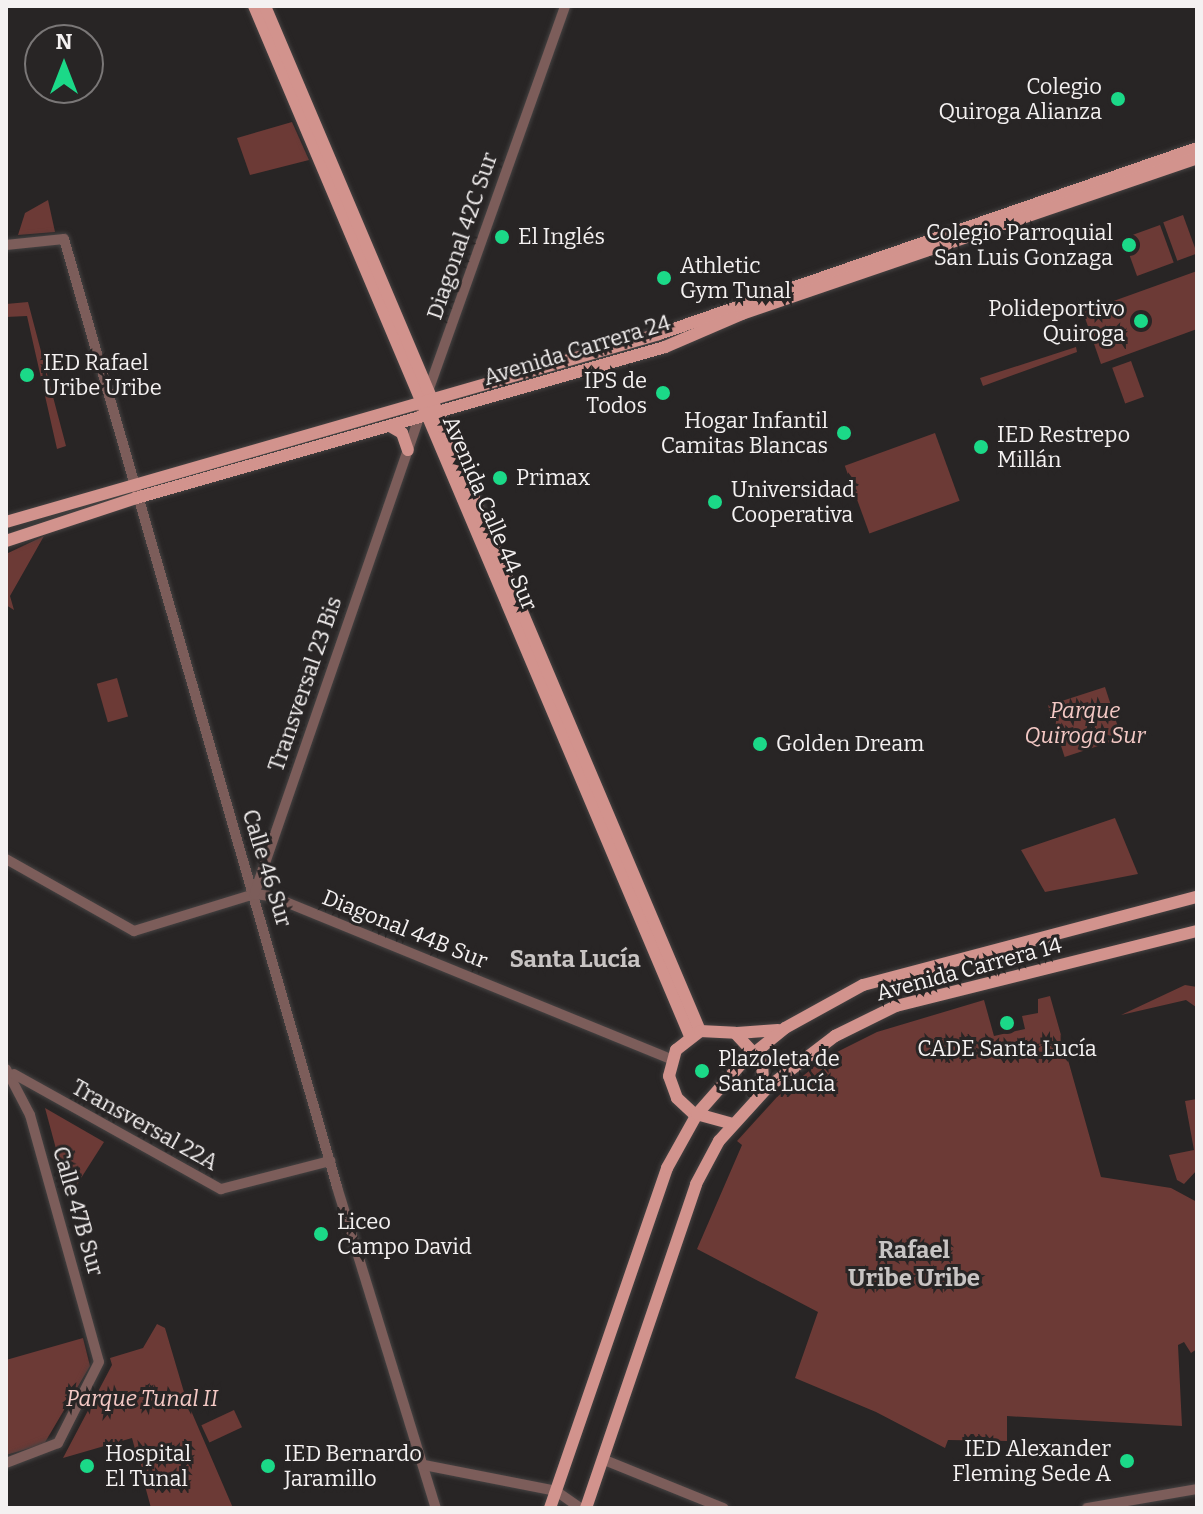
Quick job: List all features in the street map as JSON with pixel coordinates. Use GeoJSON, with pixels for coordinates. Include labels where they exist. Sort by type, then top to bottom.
{"type":"FeatureCollection","features":[{"type":"Feature","properties":{"kind":"main road","name":"Avenida Calle 44 Sur"},"geometry":{"type":"LineString","coordinates":[[254,6],[695,1033]]}},
{"type":"Feature","properties":{"kind":"main road","name":"Avenida Calle 44 Sur"},"geometry":{"type":"LineString","coordinates":[[265,6],[426,406]]}},
{"type":"Feature","properties":{"kind":"main road","name":"Avenida Carrera 24"},"geometry":{"type":"LineString","coordinates":[[6,541],[136,498],[390,426],[426,406],[659,334],[1197,148]]}},
{"type":"Feature","properties":{"kind":"main road","name":"Avenida Carrera 24"},"geometry":{"type":"LineString","coordinates":[[6,522],[132,482],[665,347],[742,314],[1197,158]]}},
{"type":"Feature","properties":{"kind":"main road"},"geometry":{"type":"LineString","coordinates":[[390,426],[402,433],[408,450]]}},
{"type":"Feature","properties":{"kind":"main road","name":"Avenida Carrera 14"},"geometry":{"type":"LineString","coordinates":[[550,1508],[678,1145],[697,1114],[755,1051],[785,1028],[872,982],[1197,897]]}},
{"type":"Feature","properties":{"kind":"main road","name":"Avenida Carrera 14"},"geometry":{"type":"LineString","coordinates":[[729,1124],[807,1055],[881,1012],[1197,931]]}},
{"type":"Feature","properties":{"kind":"main road"},"geometry":{"type":"LineString","coordinates":[[678,1145],[678,1100],[670,1084],[672,1060],[695,1033],[719,1029],[735,1033],[785,1028]]}},
{"type":"Feature","properties":{"kind":"main road"},"geometry":{"type":"LineString","coordinates":[[735,1033],[755,1051]]}},
{"type":"Feature","properties":{"kind":"main road","name":"Avenida Carrera 14"},"geometry":{"type":"LineString","coordinates":[[583,1508],[706,1162],[729,1124],[763,1082],[755,1051]]}},
{"type":"Feature","properties":{"kind":"main road"},"geometry":{"type":"LineString","coordinates":[[678,1100],[697,1114],[729,1124]]}},
{"type":"Feature","properties":{"kind":"street","name":"Diagonal 42C Sur"},"geometry":{"type":"LineString","coordinates":[[408,450],[565,6]]}},
{"type":"Feature","properties":{"kind":"street","name":"Calle 46 Sur"},"geometry":{"type":"LineString","coordinates":[[6,245],[64,239],[136,498],[330,1161],[436,1508]]}},
{"type":"Feature","properties":{"kind":"street","name":"Transversal 23 Bis"},"geometry":{"type":"LineString","coordinates":[[254,894],[408,450]]}},
{"type":"Feature","properties":{"kind":"street"},"geometry":{"type":"LineString","coordinates":[[6,859],[134,931],[254,894]]}},
{"type":"Feature","properties":{"kind":"street","name":"Diagonal 44B Sur"},"geometry":{"type":"LineString","coordinates":[[254,894],[279,899],[672,1060]]}},
{"type":"Feature","properties":{"kind":"street","name":"Transversal 22A"},"geometry":{"type":"LineString","coordinates":[[6,1069],[226,1189],[330,1161]]}},
{"type":"Feature","properties":{"kind":"street","name":"Calle 47B Sur"},"geometry":{"type":"LineString","coordinates":[[6,1069],[30,1115],[98,1369],[53,1448],[6,1463]]}},
{"type":"Feature","properties":{"kind":"street","name":"Transversal 22A"},"geometry":{"type":"LineString","coordinates":[[30,1115],[31,1100],[45,1091]]}},
{"type":"Feature","properties":{"kind":"street"},"geometry":{"type":"LineString","coordinates":[[602,1459],[723,1508]]}},
{"type":"Feature","properties":{"kind":"street"},"geometry":{"type":"LineString","coordinates":[[424,1465],[556,1491],[583,1508]]}},
{"type":"Feature","properties":{"kind":"street"},"geometry":{"type":"LineString","coordinates":[[1087,1508],[1197,1489]]}},
{"type":"Feature","properties":{"kind":"green space"},"geometry":{"type":"Polygon","coordinates":[[[292,122],[309,160],[250,175],[237,138],[292,122]]]}},
{"type":"Feature","properties":{"kind":"green space"},"geometry":{"type":"Polygon","coordinates":[[[48,200],[55,232],[18,235],[25,213],[48,200]]]}},
{"type":"Feature","properties":{"kind":"green space"},"geometry":{"type":"Polygon","coordinates":[[[1183,215],[1197,254],[1177,261],[1163,222],[1183,215]]]}},
{"type":"Feature","properties":{"kind":"green space"},"geometry":{"type":"Polygon","coordinates":[[[1160,225],[1174,263],[1137,276],[1123,238],[1160,225]]]}},
{"type":"Feature","properties":{"kind":"green space","name":"Polideportivo Quiroga"},"geometry":{"type":"Polygon","coordinates":[[[1197,271],[1197,329],[1101,364],[1083,312],[1197,271]]]}},
{"type":"Feature","properties":{"kind":"green space"},"geometry":{"type":"Polygon","coordinates":[[[28,302],[66,446],[57,449],[27,316],[6,317],[6,304],[28,302]]]}},
{"type":"Feature","properties":{"kind":"green space"},"geometry":{"type":"Polygon","coordinates":[[[1076,347],[1077,352],[983,386],[980,378],[1076,347]]]}},
{"type":"Feature","properties":{"kind":"green space"},"geometry":{"type":"Polygon","coordinates":[[[1131,361],[1144,397],[1125,404],[1112,368],[1131,361]]]}},
{"type":"Feature","properties":{"kind":"green space"},"geometry":{"type":"Polygon","coordinates":[[[935,433],[960,501],[869,533],[845,466],[935,433]]]}},
{"type":"Feature","properties":{"kind":"green space"},"geometry":{"type":"Polygon","coordinates":[[[44,536],[10,596],[14,610],[6,605],[6,554],[44,536]]]}},
{"type":"Feature","properties":{"kind":"green space"},"geometry":{"type":"Polygon","coordinates":[[[117,678],[128,716],[108,722],[97,684],[117,678]]]}},
{"type":"Feature","properties":{"kind":"green space","name":"Parque Quiroga Sur"},"geometry":{"type":"Polygon","coordinates":[[[1105,687],[1122,738],[1065,757],[1048,706],[1105,687]]]}},
{"type":"Feature","properties":{"kind":"green space"},"geometry":{"type":"Polygon","coordinates":[[[1115,818],[1138,874],[1045,892],[1021,850],[1115,818]]]}},
{"type":"Feature","properties":{"kind":"green space"},"geometry":{"type":"Polygon","coordinates":[[[1185,985],[1197,987],[1197,1033],[1196,1007],[1186,1000],[1121,1015],[1185,985]]]}},
{"type":"Feature","properties":{"kind":"green space"},"geometry":{"type":"Polygon","coordinates":[[[1050,996],[1101,1177],[1171,1188],[1197,1202],[1197,1349],[1191,1353],[1184,1342],[1178,1345],[1182,1426],[1007,1416],[1007,1441],[948,1440],[945,1448],[876,1412],[795,1378],[818,1312],[697,1249],[742,1145],[737,1141],[777,1097],[825,1058],[877,1032],[984,1000],[994,1036],[1025,1029],[1022,1016],[1038,1013],[1038,999],[1050,996]]]}},
{"type":"Feature","properties":{"kind":"green space"},"geometry":{"type":"Polygon","coordinates":[[[1197,1099],[1197,1170],[1184,1184],[1177,1180],[1169,1155],[1194,1150],[1185,1101],[1197,1099]]]}},
{"type":"Feature","properties":{"kind":"green space"},"geometry":{"type":"Polygon","coordinates":[[[45,1108],[104,1142],[69,1197],[45,1108]]]}},
{"type":"Feature","properties":{"kind":"green space","name":"Parque Tunal II"},"geometry":{"type":"Polygon","coordinates":[[[157,1324],[165,1328],[186,1399],[233,1508],[151,1508],[132,1438],[63,1458],[112,1365],[110,1358],[143,1348],[157,1324]]]}},
{"type":"Feature","properties":{"kind":"green space","name":"Parque Tunal II"},"geometry":{"type":"Polygon","coordinates":[[[83,1338],[90,1366],[44,1444],[6,1455],[6,1360],[83,1338]]]}},
{"type":"Feature","properties":{"kind":"green space"},"geometry":{"type":"Polygon","coordinates":[[[234,1410],[242,1427],[209,1442],[201,1425],[234,1410]]]}},
{"type":"Feature","properties":{"kind":"place","name":"Colegio Quiroga Alianza"},"geometry":{"type":"Point","coordinates":[1118,99]}},
{"type":"Feature","properties":{"kind":"place","name":"El Inglés"},"geometry":{"type":"Point","coordinates":[502,237]}},
{"type":"Feature","properties":{"kind":"place","name":"Colegio Parroquial San Luis Gonzaga"},"geometry":{"type":"Point","coordinates":[1129,245]}},
{"type":"Feature","properties":{"kind":"place","name":"Athletic Gym Tunal"},"geometry":{"type":"Point","coordinates":[664,278]}},
{"type":"Feature","properties":{"kind":"place","name":"Polideportivo Quiroga"},"geometry":{"type":"Point","coordinates":[1141,321]}},
{"type":"Feature","properties":{"kind":"place","name":"IED Rafael Uribe Uribe"},"geometry":{"type":"Point","coordinates":[27,375]}},
{"type":"Feature","properties":{"kind":"place","name":"IPS de Todos"},"geometry":{"type":"Point","coordinates":[663,393]}},
{"type":"Feature","properties":{"kind":"place","name":"Hogar Infantil Camitas Blancas"},"geometry":{"type":"Point","coordinates":[844,433]}},
{"type":"Feature","properties":{"kind":"place","name":"IED Restrepo Millán"},"geometry":{"type":"Point","coordinates":[981,447]}},
{"type":"Feature","properties":{"kind":"place","name":"Primax"},"geometry":{"type":"Point","coordinates":[500,478]}},
{"type":"Feature","properties":{"kind":"place","name":"Universidad Cooperativa"},"geometry":{"type":"Point","coordinates":[715,502]}},
{"type":"Feature","properties":{"kind":"place","name":"Golden Dream"},"geometry":{"type":"Point","coordinates":[760,744]}},
{"type":"Feature","properties":{"kind":"place","name":"CADE Santa Lucía"},"geometry":{"type":"Point","coordinates":[1007,1023]}},
{"type":"Feature","properties":{"kind":"place","name":"Plazoleta de Santa Lucía"},"geometry":{"type":"Point","coordinates":[702,1071]}},
{"type":"Feature","properties":{"kind":"place","name":"Liceo Campo David"},"geometry":{"type":"Point","coordinates":[321,1234]}},
{"type":"Feature","properties":{"kind":"place","name":"IED Alexander Fleming Sede A"},"geometry":{"type":"Point","coordinates":[1127,1461]}},
{"type":"Feature","properties":{"kind":"place","name":"Hospital El Tunal"},"geometry":{"type":"Point","coordinates":[87,1466]}},
{"type":"Feature","properties":{"kind":"place","name":"IED Bernardo Jaramillo"},"geometry":{"type":"Point","coordinates":[268,1466]}},
{"type":"Feature","properties":{"kind":"district","name":"Santa Lucía"},"geometry":{"type":"Point","coordinates":[575,960]}},
{"type":"Feature","properties":{"kind":"district","name":"Rafael Uribe Uribe"},"geometry":{"type":"Point","coordinates":[914,1265]}}]}
